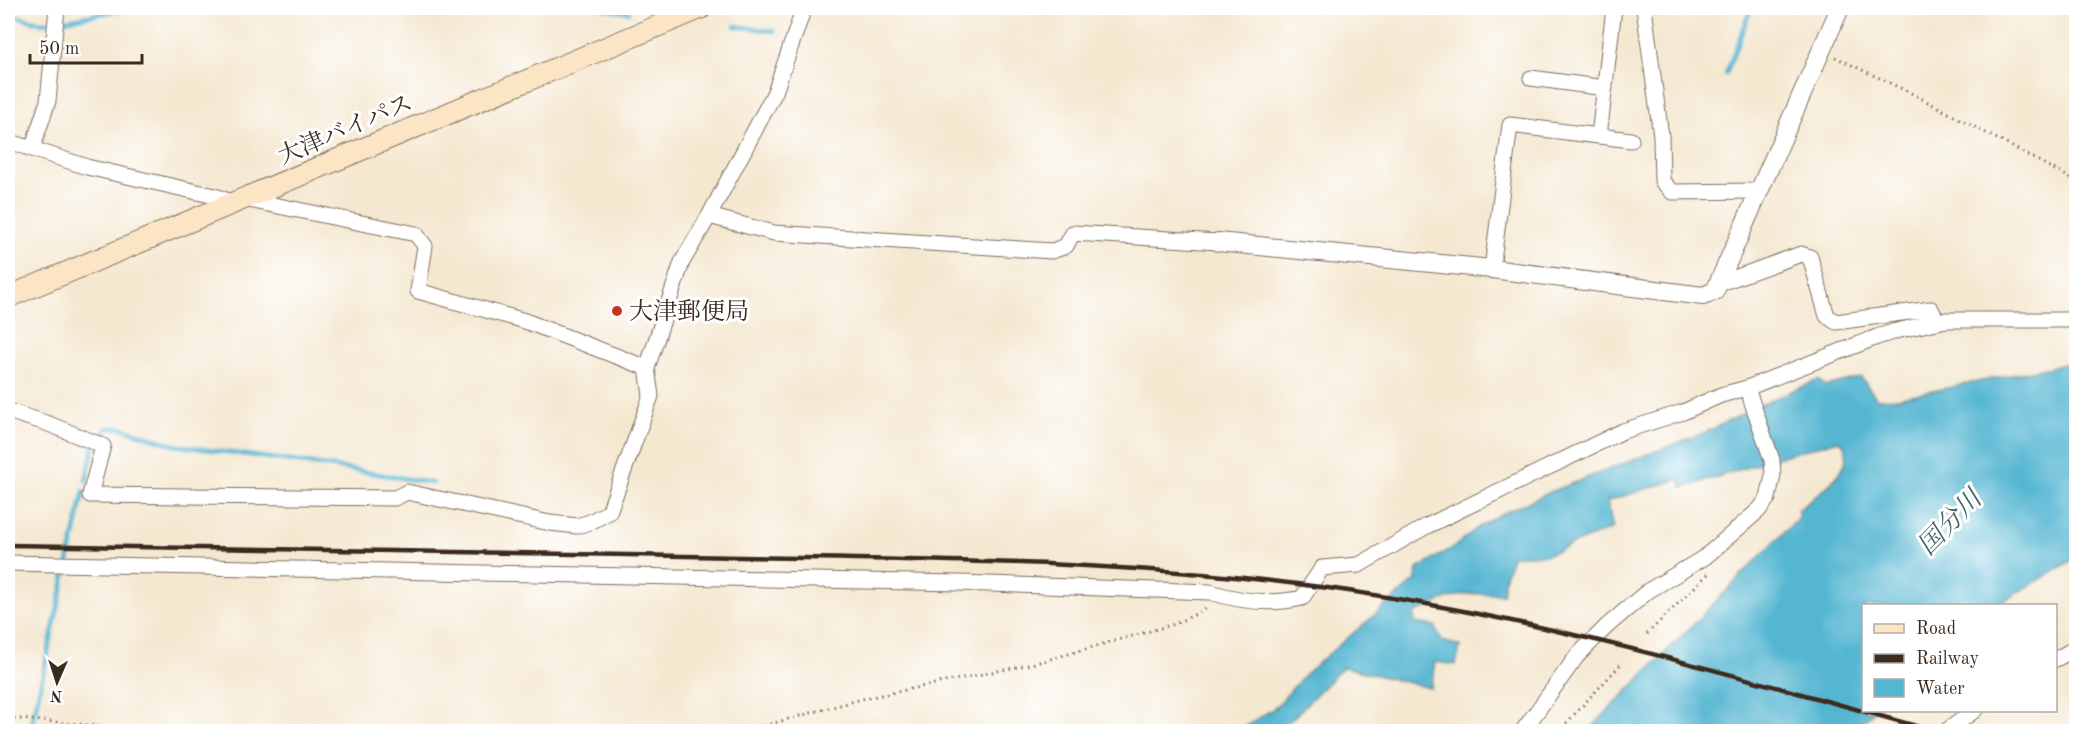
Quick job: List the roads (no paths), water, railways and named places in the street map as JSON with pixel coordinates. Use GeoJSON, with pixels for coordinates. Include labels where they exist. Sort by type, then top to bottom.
{"type":"FeatureCollection","features":[{"type":"Feature","properties":{"kind":"main road","name":"大津バイパス"},"geometry":{"type":"LineString","coordinates":[[8,297],[701,8]]}},
{"type":"Feature","properties":{"kind":"street"},"geometry":{"type":"LineString","coordinates":[[32,149],[48,101],[57,8]]}},
{"type":"Feature","properties":{"kind":"street"},"geometry":{"type":"LineString","coordinates":[[8,411],[49,424],[103,446],[90,495],[395,498],[407,492],[550,523],[577,526],[590,522],[609,512],[651,396],[647,368],[682,262],[775,92],[804,8]]}},
{"type":"Feature","properties":{"kind":"street"},"geometry":{"type":"LineString","coordinates":[[1599,136],[1614,8]]}},
{"type":"Feature","properties":{"kind":"street"},"geometry":{"type":"LineString","coordinates":[[1644,8],[1661,136],[1662,181],[1672,192],[1758,191]]}},
{"type":"Feature","properties":{"kind":"street"},"geometry":{"type":"LineString","coordinates":[[709,216],[774,233],[1052,251],[1066,246],[1072,233],[1218,242],[1492,269],[1703,296],[1715,291],[1840,8]]}},
{"type":"Feature","properties":{"kind":"street"},"geometry":{"type":"LineString","coordinates":[[1531,78],[1605,88]]}},
{"type":"Feature","properties":{"kind":"street"},"geometry":{"type":"LineString","coordinates":[[1492,269],[1510,125],[1631,140]]}},
{"type":"Feature","properties":{"kind":"street"},"geometry":{"type":"LineString","coordinates":[[8,141],[87,167],[239,201],[416,234],[425,246],[418,291],[525,321],[647,368]]}},
{"type":"Feature","properties":{"kind":"street"},"geometry":{"type":"LineString","coordinates":[[1718,284],[1802,254],[1810,257],[1827,316],[1836,322],[1931,309],[1938,322]]}},
{"type":"Feature","properties":{"kind":"street"},"geometry":{"type":"LineString","coordinates":[[8,562],[958,583],[1210,592],[1228,598],[1283,603],[1302,598],[1322,568],[1359,564],[1427,526],[1623,431],[1683,412],[1722,395],[1749,393],[1877,337],[1946,320],[2076,320]]}},
{"type":"Feature","properties":{"kind":"street"},"geometry":{"type":"LineString","coordinates":[[1522,732],[1577,656],[1607,626],[1648,591],[1705,557],[1759,510],[1768,498],[1773,476],[1772,460],[1749,393]]}},
{"type":"Feature","properties":{"kind":"street"},"geometry":{"type":"LineString","coordinates":[[2057,658],[2076,648]]}},
{"type":"Feature","properties":{"kind":"street"},"geometry":{"type":"LineString","coordinates":[[1944,732],[1974,712]]}},
{"type":"Feature","properties":{"kind":"water","name":"国分川"},"geometry":{"type":"Polygon","coordinates":[[[2076,362],[2076,558],[1999,604],[1862,604],[1862,712],[1873,712],[1853,731],[1588,731],[1800,516],[1797,511],[1834,479],[1846,459],[1846,449],[1839,440],[1683,488],[1679,479],[1607,501],[1613,528],[1546,555],[1513,555],[1505,576],[1503,594],[1457,596],[1414,614],[1415,623],[1435,626],[1442,641],[1460,646],[1456,665],[1435,662],[1431,688],[1343,667],[1285,726],[1276,731],[1236,732],[1276,707],[1305,674],[1416,580],[1417,569],[1454,547],[1477,528],[1501,514],[1555,490],[1706,432],[1818,380],[1826,386],[1861,377],[1877,399],[1897,398],[2076,362]]]}},
{"type":"Feature","properties":{"kind":"waterway"},"geometry":{"type":"LineString","coordinates":[[60,21],[132,8]]}},
{"type":"Feature","properties":{"kind":"waterway"},"geometry":{"type":"LineString","coordinates":[[603,8],[629,12]]}},
{"type":"Feature","properties":{"kind":"waterway"},"geometry":{"type":"LineString","coordinates":[[1726,74],[1751,8]]}},
{"type":"Feature","properties":{"kind":"waterway"},"geometry":{"type":"LineString","coordinates":[[8,14],[41,23],[52,22]]}},
{"type":"Feature","properties":{"kind":"waterway"},"geometry":{"type":"LineString","coordinates":[[735,26],[774,31]]}},
{"type":"Feature","properties":{"kind":"waterway"},"geometry":{"type":"LineString","coordinates":[[86,480],[94,446],[107,428],[122,428],[174,445],[433,483]]}},
{"type":"Feature","properties":{"kind":"waterway"},"geometry":{"type":"LineString","coordinates":[[30,732],[84,491]]}},
{"type":"Feature","properties":{"kind":"railway"},"geometry":{"type":"LineString","coordinates":[[8,545],[962,561],[1182,572],[1328,588],[1482,615],[1558,631],[1710,669],[1862,711]]}},
{"type":"Feature","properties":{"kind":"railway"},"geometry":{"type":"LineString","coordinates":[[1865,712],[1937,732]]}},
{"type":"Feature","properties":{"kind":"place","name":"大津郵便局"},"geometry":{"type":"Point","coordinates":[617,311]}}]}
